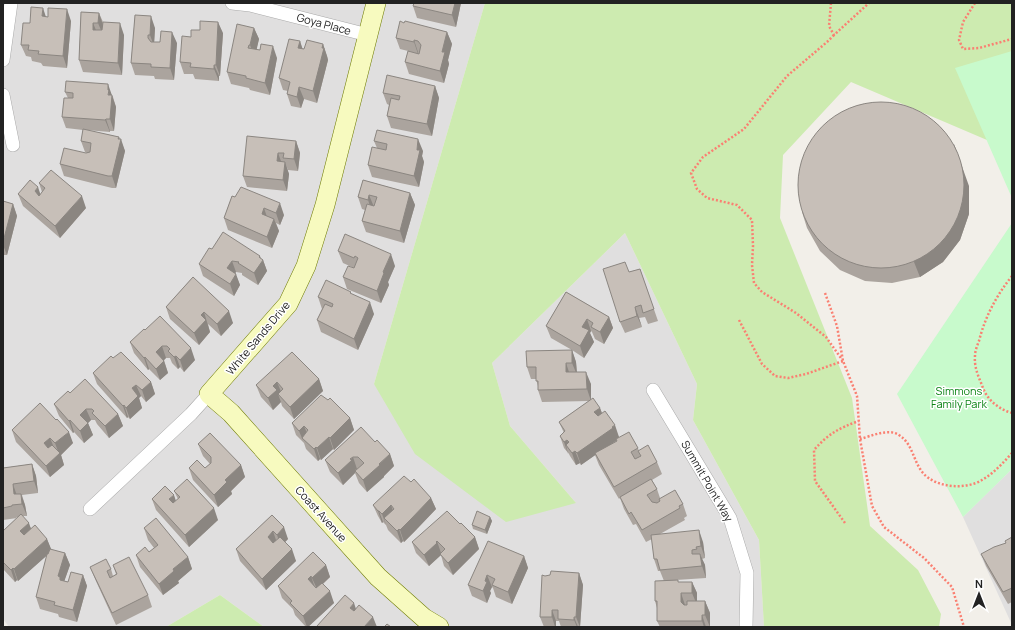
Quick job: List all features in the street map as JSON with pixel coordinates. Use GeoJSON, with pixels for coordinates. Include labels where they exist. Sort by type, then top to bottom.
{"type":"FeatureCollection","features":[{"type":"Feature","properties":{"kind":"street"},"geometry":{"type":"LineString","coordinates":[[3,60],[11,3]]}},
{"type":"Feature","properties":{"kind":"street","name":"Goya Place"},"geometry":{"type":"LineString","coordinates":[[232,3],[250,4],[368,35]]}},
{"type":"Feature","properties":{"kind":"street","name":"White Sands Drive"},"geometry":{"type":"LineString","coordinates":[[90,509],[191,414],[288,304],[306,266],[325,205],[376,3]]}},
{"type":"Feature","properties":{"kind":"street"},"geometry":{"type":"LineString","coordinates":[[3,95],[13,145]]}},
{"type":"Feature","properties":{"kind":"street","name":"Summit Point Way"},"geometry":{"type":"LineString","coordinates":[[653,390],[730,518],[747,573],[746,627]]}},
{"type":"Feature","properties":{"kind":"street","name":"Coast Avenue"},"geometry":{"type":"LineString","coordinates":[[209,394],[231,413],[378,578],[424,618],[439,627]]}},
{"type":"Feature","properties":{"kind":"path"},"geometry":{"type":"LineString","coordinates":[[831,3],[829,26],[834,35]]}},
{"type":"Feature","properties":{"kind":"path"},"geometry":{"type":"LineString","coordinates":[[843,361],[826,337],[796,313],[762,292],[754,283],[752,265],[754,246],[752,220],[737,205],[707,198],[697,189],[691,173],[703,157],[744,129],[787,76],[870,3]]}},
{"type":"Feature","properties":{"kind":"path"},"geometry":{"type":"LineString","coordinates":[[975,3],[963,22],[959,40],[963,49],[979,48],[1012,40]]}},
{"type":"Feature","properties":{"kind":"path"},"geometry":{"type":"LineString","coordinates":[[1012,276],[989,310],[984,322],[975,355],[976,370],[984,391],[990,401],[1012,413]]}},
{"type":"Feature","properties":{"kind":"path"},"geometry":{"type":"LineString","coordinates":[[825,292],[836,326],[843,361],[857,396],[860,438],[872,506],[884,527],[924,558],[952,587],[964,627]]}},
{"type":"Feature","properties":{"kind":"path"},"geometry":{"type":"LineString","coordinates":[[739,320],[762,364],[775,376],[788,378],[806,374],[843,361]]}},
{"type":"Feature","properties":{"kind":"path"},"geometry":{"type":"LineString","coordinates":[[845,523],[815,481],[814,450],[830,433],[843,426],[859,421]]}},
{"type":"Feature","properties":{"kind":"path"},"geometry":{"type":"LineString","coordinates":[[860,438],[888,432],[898,434],[909,444],[922,473],[933,482],[947,486],[966,485],[981,480],[1000,466],[1012,453]]}},
{"type":"Feature","properties":{"kind":"shaded area"},"geometry":{"type":"Polygon","coordinates":[[[3,3],[485,3],[374,384],[576,503],[510,426],[492,363],[625,233],[697,384],[693,420],[759,540],[764,627],[264,627],[220,595],[166,627],[9,627],[3,619],[3,3]]]}},
{"type":"Feature","properties":{"kind":"shaded area"},"geometry":{"type":"Polygon","coordinates":[[[1012,469],[1012,625],[963,517],[1012,469]]]}},
{"type":"Feature","properties":{"kind":"green space"},"geometry":{"type":"Polygon","coordinates":[[[485,3],[1012,3],[1012,122],[994,143],[851,82],[783,155],[780,218],[852,398],[870,526],[918,570],[941,614],[939,627],[764,627],[759,540],[693,420],[697,384],[625,233],[492,363],[510,426],[576,503],[506,522],[415,454],[374,384],[485,3]]]}},
{"type":"Feature","properties":{"kind":"green space"},"geometry":{"type":"Polygon","coordinates":[[[1012,51],[1012,198],[955,68],[1012,51]]]}},
{"type":"Feature","properties":{"kind":"green space","name":"Simmons Family Park"},"geometry":{"type":"Polygon","coordinates":[[[1012,223],[1012,469],[963,517],[897,394],[1012,223]]]}},
{"type":"Feature","properties":{"kind":"green space"},"geometry":{"type":"Polygon","coordinates":[[[220,595],[264,627],[166,627],[220,595]]]}},
{"type":"Feature","properties":{"kind":"building"},"geometry":{"type":"Polygon","coordinates":[[[414,3],[455,3],[452,15],[413,6],[414,3]]]}},
{"type":"Feature","properties":{"kind":"building"},"geometry":{"type":"Polygon","coordinates":[[[31,7],[43,8],[42,16],[48,17],[48,8],[67,9],[63,56],[38,54],[39,51],[28,50],[29,45],[21,45],[23,23],[30,23],[31,7]]]}},
{"type":"Feature","properties":{"kind":"building"},"geometry":{"type":"Polygon","coordinates":[[[81,12],[99,13],[98,23],[93,23],[93,30],[102,30],[103,22],[120,23],[118,63],[79,60],[81,12]]]}},
{"type":"Feature","properties":{"kind":"building"},"geometry":{"type":"Polygon","coordinates":[[[135,15],[151,16],[150,35],[148,35],[148,38],[151,42],[160,42],[161,31],[172,32],[170,68],[151,67],[151,64],[131,63],[135,15]]]}},
{"type":"Feature","properties":{"kind":"building"},"geometry":{"type":"Polygon","coordinates":[[[200,21],[218,22],[216,65],[214,65],[214,69],[190,67],[191,63],[180,62],[182,36],[191,37],[191,30],[200,30],[200,21]]]}},
{"type":"Feature","properties":{"kind":"building"},"geometry":{"type":"Polygon","coordinates":[[[400,21],[447,32],[442,52],[445,52],[440,71],[405,62],[408,51],[419,54],[421,45],[418,41],[414,40],[414,42],[396,38],[400,21]]]}},
{"type":"Feature","properties":{"kind":"building"},"geometry":{"type":"Polygon","coordinates":[[[237,24],[254,28],[248,48],[260,50],[261,44],[273,46],[265,83],[246,78],[246,76],[227,72],[237,24]]]}},
{"type":"Feature","properties":{"kind":"building"},"geometry":{"type":"Polygon","coordinates":[[[289,39],[300,41],[298,48],[304,49],[307,40],[323,44],[322,48],[324,48],[313,91],[299,87],[297,97],[287,94],[290,82],[279,78],[289,39]]]}},
{"type":"Feature","properties":{"kind":"building"},"geometry":{"type":"Polygon","coordinates":[[[387,75],[435,86],[427,124],[387,116],[391,98],[399,100],[400,96],[383,93],[387,75]]]}},
{"type":"Feature","properties":{"kind":"building"},"geometry":{"type":"Polygon","coordinates":[[[66,81],[108,84],[108,95],[112,95],[110,119],[105,120],[62,117],[64,98],[73,98],[73,93],[65,92],[66,81]]]}},
{"type":"Feature","properties":{"kind":"building"},"geometry":{"type":"Polygon","coordinates":[[[873,102],[889,102],[913,108],[940,126],[958,153],[964,177],[964,193],[958,217],[940,244],[913,262],[889,268],[873,268],[849,262],[828,249],[817,238],[804,217],[798,193],[798,177],[804,153],[817,132],[828,121],[849,108],[873,102]]]}},
{"type":"Feature","properties":{"kind":"building"},"geometry":{"type":"Polygon","coordinates":[[[83,129],[119,137],[118,139],[121,139],[112,176],[60,164],[64,148],[86,153],[90,152],[91,143],[81,141],[83,129]]]}},
{"type":"Feature","properties":{"kind":"building"},"geometry":{"type":"Polygon","coordinates":[[[377,130],[418,139],[417,150],[420,150],[414,176],[368,165],[372,147],[386,150],[387,144],[374,141],[377,130]]]}},
{"type":"Feature","properties":{"kind":"building"},"geometry":{"type":"Polygon","coordinates":[[[247,136],[296,141],[294,159],[283,158],[284,153],[278,153],[277,161],[285,162],[283,180],[243,176],[247,136]]]}},
{"type":"Feature","properties":{"kind":"building"},"geometry":{"type":"Polygon","coordinates":[[[51,170],[82,196],[55,226],[18,194],[30,180],[38,187],[35,191],[39,196],[45,188],[39,183],[51,170]]]}},
{"type":"Feature","properties":{"kind":"building"},"geometry":{"type":"Polygon","coordinates":[[[363,180],[410,193],[400,231],[362,221],[367,204],[374,206],[377,197],[369,195],[368,200],[358,197],[363,180]]]}},
{"type":"Feature","properties":{"kind":"building"},"geometry":{"type":"Polygon","coordinates":[[[241,187],[280,203],[276,213],[264,208],[262,214],[274,219],[267,237],[224,218],[232,196],[235,197],[241,187]]]}},
{"type":"Feature","properties":{"kind":"building"},"geometry":{"type":"Polygon","coordinates":[[[3,201],[13,204],[3,242],[3,201]]]}},
{"type":"Feature","properties":{"kind":"building"},"geometry":{"type":"Polygon","coordinates":[[[223,232],[260,256],[259,257],[263,260],[254,273],[238,263],[239,262],[232,261],[227,268],[236,274],[230,284],[199,264],[209,248],[212,249],[223,232]]]}},
{"type":"Feature","properties":{"kind":"building"},"geometry":{"type":"Polygon","coordinates":[[[345,234],[391,254],[377,291],[343,277],[348,266],[354,268],[358,258],[355,256],[354,258],[338,251],[345,234]]]}},
{"type":"Feature","properties":{"kind":"building"},"geometry":{"type":"Polygon","coordinates":[[[625,262],[629,272],[640,269],[654,309],[643,313],[641,305],[635,307],[637,316],[620,322],[603,269],[625,262]]]}},
{"type":"Feature","properties":{"kind":"building"},"geometry":{"type":"Polygon","coordinates":[[[193,277],[229,311],[217,324],[204,312],[201,315],[206,320],[194,333],[166,307],[193,277]]]}},
{"type":"Feature","properties":{"kind":"building"},"geometry":{"type":"Polygon","coordinates":[[[326,280],[370,302],[354,339],[317,320],[325,304],[332,307],[333,304],[318,297],[326,280]]]}},
{"type":"Feature","properties":{"kind":"building"},"geometry":{"type":"Polygon","coordinates":[[[566,292],[609,317],[600,332],[591,327],[593,323],[587,319],[582,327],[589,330],[580,346],[546,326],[566,292]]]}},
{"type":"Feature","properties":{"kind":"building"},"geometry":{"type":"Polygon","coordinates":[[[160,316],[191,348],[180,360],[168,351],[170,349],[167,346],[162,346],[156,352],[164,361],[156,369],[130,342],[160,316]]]}},
{"type":"Feature","properties":{"kind":"building"},"geometry":{"type":"Polygon","coordinates":[[[572,350],[572,363],[566,363],[566,372],[586,372],[587,389],[538,390],[538,381],[536,381],[536,367],[527,367],[526,351],[572,350]]]}},
{"type":"Feature","properties":{"kind":"building"},"geometry":{"type":"Polygon","coordinates":[[[121,352],[151,382],[142,390],[136,385],[132,388],[138,396],[126,408],[93,373],[111,356],[113,358],[121,352]]]}},
{"type":"Feature","properties":{"kind":"building"},"geometry":{"type":"Polygon","coordinates":[[[292,352],[319,379],[290,407],[278,394],[283,389],[277,382],[273,386],[277,390],[268,398],[256,385],[292,352]]]}},
{"type":"Feature","properties":{"kind":"building"},"geometry":{"type":"Polygon","coordinates":[[[85,379],[118,414],[105,426],[92,413],[94,411],[92,409],[86,409],[80,415],[88,423],[80,431],[54,404],[68,391],[70,393],[85,379]]]}},
{"type":"Feature","properties":{"kind":"building"},"geometry":{"type":"Polygon","coordinates":[[[321,395],[328,400],[330,398],[350,418],[330,438],[329,437],[314,449],[302,438],[308,430],[304,426],[299,431],[292,423],[321,395]]]}},
{"type":"Feature","properties":{"kind":"building"},"geometry":{"type":"Polygon","coordinates":[[[593,398],[600,408],[594,412],[598,416],[605,411],[615,425],[612,427],[613,428],[577,453],[575,451],[572,453],[566,445],[569,442],[567,440],[564,442],[560,436],[565,431],[559,422],[593,398]]]}},
{"type":"Feature","properties":{"kind":"building"},"geometry":{"type":"Polygon","coordinates":[[[40,403],[69,432],[55,443],[50,438],[44,443],[48,448],[52,445],[60,453],[46,466],[12,430],[40,403]]]}},
{"type":"Feature","properties":{"kind":"building"},"geometry":{"type":"Polygon","coordinates":[[[361,427],[375,442],[377,440],[390,454],[363,480],[355,471],[364,463],[358,457],[353,457],[350,459],[352,460],[338,473],[325,460],[361,427]]]}},
{"type":"Feature","properties":{"kind":"building"},"geometry":{"type":"Polygon","coordinates":[[[629,432],[638,448],[631,452],[635,459],[641,456],[638,451],[648,445],[657,462],[614,487],[595,453],[617,441],[616,439],[629,432]]]}},
{"type":"Feature","properties":{"kind":"building"},"geometry":{"type":"Polygon","coordinates":[[[210,433],[241,465],[225,480],[227,482],[214,495],[189,468],[197,460],[205,468],[211,463],[211,457],[198,444],[210,433]]]}},
{"type":"Feature","properties":{"kind":"building"},"geometry":{"type":"Polygon","coordinates":[[[32,464],[34,481],[13,484],[14,494],[21,494],[22,504],[3,508],[3,468],[32,464]]]}},
{"type":"Feature","properties":{"kind":"building"},"geometry":{"type":"Polygon","coordinates":[[[404,476],[411,482],[414,479],[431,498],[400,530],[399,529],[397,531],[384,518],[394,509],[391,505],[382,514],[373,505],[404,476]]]}},
{"type":"Feature","properties":{"kind":"building"},"geometry":{"type":"Polygon","coordinates":[[[187,479],[214,508],[185,535],[152,499],[165,486],[174,495],[169,499],[173,503],[180,497],[174,491],[187,479]]]}},
{"type":"Feature","properties":{"kind":"building"},"geometry":{"type":"Polygon","coordinates":[[[651,479],[657,489],[647,495],[652,502],[657,503],[660,501],[659,499],[675,490],[683,504],[679,506],[680,508],[642,530],[631,512],[629,514],[620,497],[651,479]]]}},
{"type":"Feature","properties":{"kind":"building"},"geometry":{"type":"Polygon","coordinates":[[[447,511],[475,537],[448,563],[440,554],[445,549],[437,541],[437,543],[424,555],[412,542],[447,511]]]}},
{"type":"Feature","properties":{"kind":"building"},"geometry":{"type":"Polygon","coordinates":[[[477,511],[490,517],[485,530],[472,525],[477,511]]]}},
{"type":"Feature","properties":{"kind":"building"},"geometry":{"type":"Polygon","coordinates":[[[21,514],[29,523],[20,531],[24,535],[35,525],[47,539],[11,570],[3,562],[3,531],[21,514]]]}},
{"type":"Feature","properties":{"kind":"building"},"geometry":{"type":"Polygon","coordinates":[[[272,515],[284,527],[277,535],[273,531],[268,537],[273,543],[280,537],[292,549],[262,579],[236,549],[272,515]]]}},
{"type":"Feature","properties":{"kind":"building"},"geometry":{"type":"Polygon","coordinates":[[[156,518],[188,557],[173,569],[174,571],[159,584],[136,555],[145,547],[149,552],[158,545],[144,528],[156,518]]]}},
{"type":"Feature","properties":{"kind":"building"},"geometry":{"type":"Polygon","coordinates":[[[699,530],[701,546],[692,550],[692,554],[700,554],[702,566],[660,570],[657,559],[654,559],[651,535],[699,530]]]}},
{"type":"Feature","properties":{"kind":"building"},"geometry":{"type":"Polygon","coordinates":[[[1012,537],[1012,588],[1003,592],[981,554],[1006,543],[1005,541],[1012,537]]]}},
{"type":"Feature","properties":{"kind":"building"},"geometry":{"type":"Polygon","coordinates":[[[488,541],[524,556],[508,592],[492,585],[495,579],[487,575],[485,581],[487,582],[483,591],[468,585],[488,541]]]}},
{"type":"Feature","properties":{"kind":"building"},"geometry":{"type":"Polygon","coordinates":[[[50,549],[65,553],[58,576],[60,577],[60,580],[68,582],[71,572],[83,575],[73,610],[54,605],[55,602],[36,597],[47,554],[50,549]]]}},
{"type":"Feature","properties":{"kind":"building"},"geometry":{"type":"Polygon","coordinates":[[[313,552],[326,565],[312,578],[311,576],[308,579],[316,588],[322,583],[330,591],[303,616],[290,603],[292,601],[278,586],[313,552]]]}},
{"type":"Feature","properties":{"kind":"building"},"geometry":{"type":"Polygon","coordinates":[[[129,557],[148,595],[112,613],[90,567],[106,559],[111,569],[107,571],[110,578],[117,574],[113,565],[129,557]]]}},
{"type":"Feature","properties":{"kind":"building"},"geometry":{"type":"Polygon","coordinates":[[[551,571],[579,573],[576,617],[574,617],[574,620],[558,619],[558,610],[552,610],[552,617],[540,617],[542,575],[550,575],[551,571]]]}},
{"type":"Feature","properties":{"kind":"building"},"geometry":{"type":"Polygon","coordinates":[[[678,580],[678,582],[692,582],[692,593],[681,593],[681,602],[684,605],[687,605],[687,601],[705,601],[705,615],[702,615],[702,621],[657,621],[655,581],[678,580]]]}},
{"type":"Feature","properties":{"kind":"building"},"geometry":{"type":"Polygon","coordinates":[[[345,595],[354,603],[350,608],[354,611],[359,605],[373,617],[364,627],[318,627],[317,626],[345,595]]]}},
{"type":"Feature","properties":{"kind":"building"},"geometry":{"type":"Polygon","coordinates":[[[387,624],[391,627],[384,627],[387,624]]]}}]}
